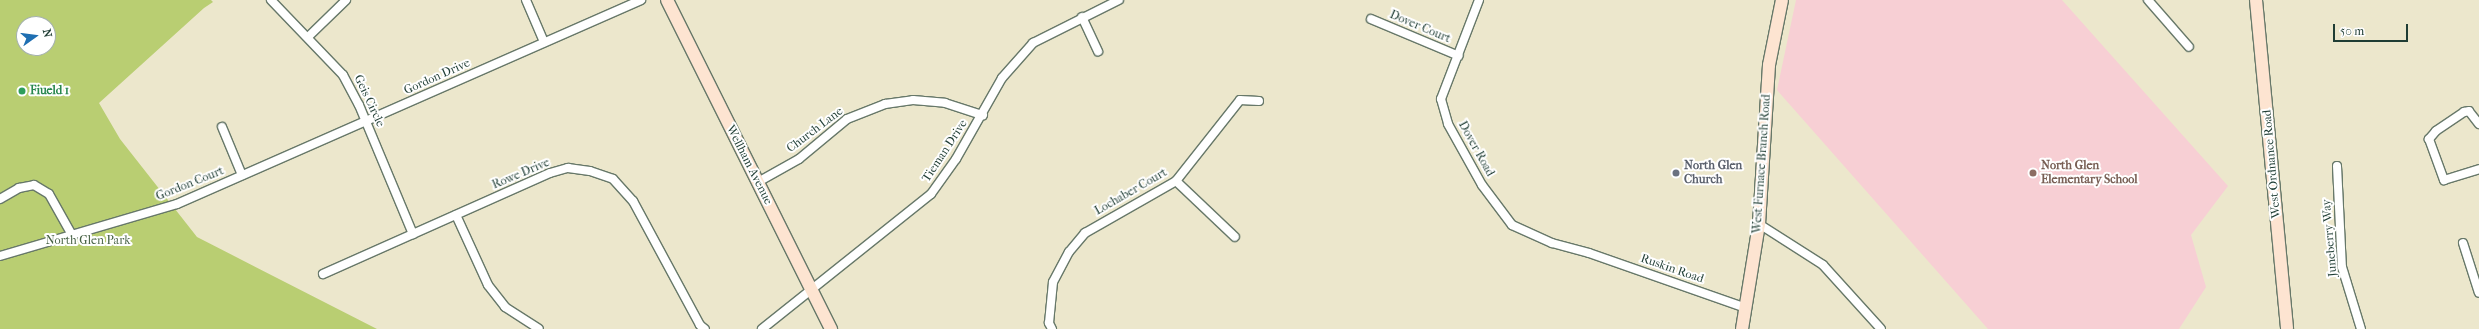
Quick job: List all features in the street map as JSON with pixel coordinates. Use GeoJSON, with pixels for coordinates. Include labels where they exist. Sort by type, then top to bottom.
{"type":"FeatureCollection","features":[{"type":"Feature","properties":{"kind":"street","name":"Geis Circle"},"geometry":{"type":"LineString","coordinates":[[271,0],[343,75],[366,122],[413,234]]}},
{"type":"Feature","properties":{"kind":"street"},"geometry":{"type":"LineString","coordinates":[[308,37],[346,0]]}},
{"type":"Feature","properties":{"kind":"street"},"geometry":{"type":"LineString","coordinates":[[526,0],[544,42]]}},
{"type":"Feature","properties":{"kind":"street","name":"Gordon Drive"},"geometry":{"type":"LineString","coordinates":[[242,175],[642,0]]}},
{"type":"Feature","properties":{"kind":"street","name":"Wellham Avenue"},"geometry":{"type":"LineString","coordinates":[[667,0],[831,329]]}},
{"type":"Feature","properties":{"kind":"street","name":"Tieman Drive"},"geometry":{"type":"LineString","coordinates":[[762,329],[931,194],[956,159],[1002,78],[1033,42],[1119,0]]}},
{"type":"Feature","properties":{"kind":"street","name":"Dover Road"},"geometry":{"type":"LineString","coordinates":[[1479,0],[1459,56],[1441,99],[1448,124],[1482,185],[1512,225],[1552,243],[1589,253]]}},
{"type":"Feature","properties":{"kind":"street","name":"West Furnace Branch Road"},"geometry":{"type":"LineString","coordinates":[[1742,329],[1759,224],[1768,72],[1782,0]]}},
{"type":"Feature","properties":{"kind":"street"},"geometry":{"type":"LineString","coordinates":[[2148,0],[2189,47]]}},
{"type":"Feature","properties":{"kind":"street","name":"West Ordnance Road"},"geometry":{"type":"LineString","coordinates":[[2256,0],[2287,329]]}},
{"type":"Feature","properties":{"kind":"street"},"geometry":{"type":"LineString","coordinates":[[1082,17],[1098,51]]}},
{"type":"Feature","properties":{"kind":"street","name":"Dover Court"},"geometry":{"type":"LineString","coordinates":[[1372,19],[1459,56]]}},
{"type":"Feature","properties":{"kind":"street","name":"Church Lane"},"geometry":{"type":"LineString","coordinates":[[758,182],[799,159],[847,119],[885,104],[913,100],[945,103],[982,115]]}},
{"type":"Feature","properties":{"kind":"street","name":"Lochaber Court"},"geometry":{"type":"LineString","coordinates":[[1052,329],[1049,324],[1053,282],[1069,252],[1085,233],[1176,181],[1240,100],[1259,101]]}},
{"type":"Feature","properties":{"kind":"street"},"geometry":{"type":"LineString","coordinates":[[2479,124],[2469,111],[2464,112],[2436,131],[2429,139],[2444,180],[2479,169]]}},
{"type":"Feature","properties":{"kind":"street","name":"Gordon Court"},"geometry":{"type":"LineString","coordinates":[[0,256],[177,204],[242,175],[222,127]]}},
{"type":"Feature","properties":{"kind":"street","name":"Juneberry Way"},"geometry":{"type":"LineString","coordinates":[[2337,166],[2342,267],[2361,329]]}},
{"type":"Feature","properties":{"kind":"street","name":"Rowe Drive"},"geometry":{"type":"LineString","coordinates":[[323,274],[550,173],[568,168],[590,171],[613,179],[633,201],[700,325],[706,329]]}},
{"type":"Feature","properties":{"kind":"street"},"geometry":{"type":"LineString","coordinates":[[1176,181],[1235,237]]}},
{"type":"Feature","properties":{"kind":"street"},"geometry":{"type":"LineString","coordinates":[[0,199],[19,188],[34,184],[49,194],[72,234]]}},
{"type":"Feature","properties":{"kind":"street"},"geometry":{"type":"LineString","coordinates":[[456,215],[492,291],[505,306],[538,329]]}},
{"type":"Feature","properties":{"kind":"street"},"geometry":{"type":"LineString","coordinates":[[1759,224],[1823,264],[1882,329]]}},
{"type":"Feature","properties":{"kind":"street"},"geometry":{"type":"LineString","coordinates":[[2463,243],[2479,293]]}},
{"type":"Feature","properties":{"kind":"street","name":"Ruskin Road"},"geometry":{"type":"LineString","coordinates":[[1589,253],[1746,308]]}},
{"type":"Feature","properties":{"kind":"shaded area","name":"North Glen Elementary School"},"geometry":{"type":"Polygon","coordinates":[[[1796,0],[2062,0],[2228,186],[2191,235],[2206,287],[2179,329],[1988,329],[1777,90],[1796,0]]]}},
{"type":"Feature","properties":{"kind":"green space","name":"North Glen Park"},"geometry":{"type":"Polygon","coordinates":[[[0,0],[211,0],[213,2],[204,8],[99,103],[120,139],[197,237],[377,329],[0,329],[0,0]]]}},
{"type":"Feature","properties":{"kind":"place","name":"Fiueld 1"},"geometry":{"type":"Point","coordinates":[22,91]}},
{"type":"Feature","properties":{"kind":"place","name":"North Glen Church"},"geometry":{"type":"Point","coordinates":[1676,173]}},
{"type":"Feature","properties":{"kind":"place","name":"North Glen Elementary School"},"geometry":{"type":"Point","coordinates":[2033,173]}}]}
